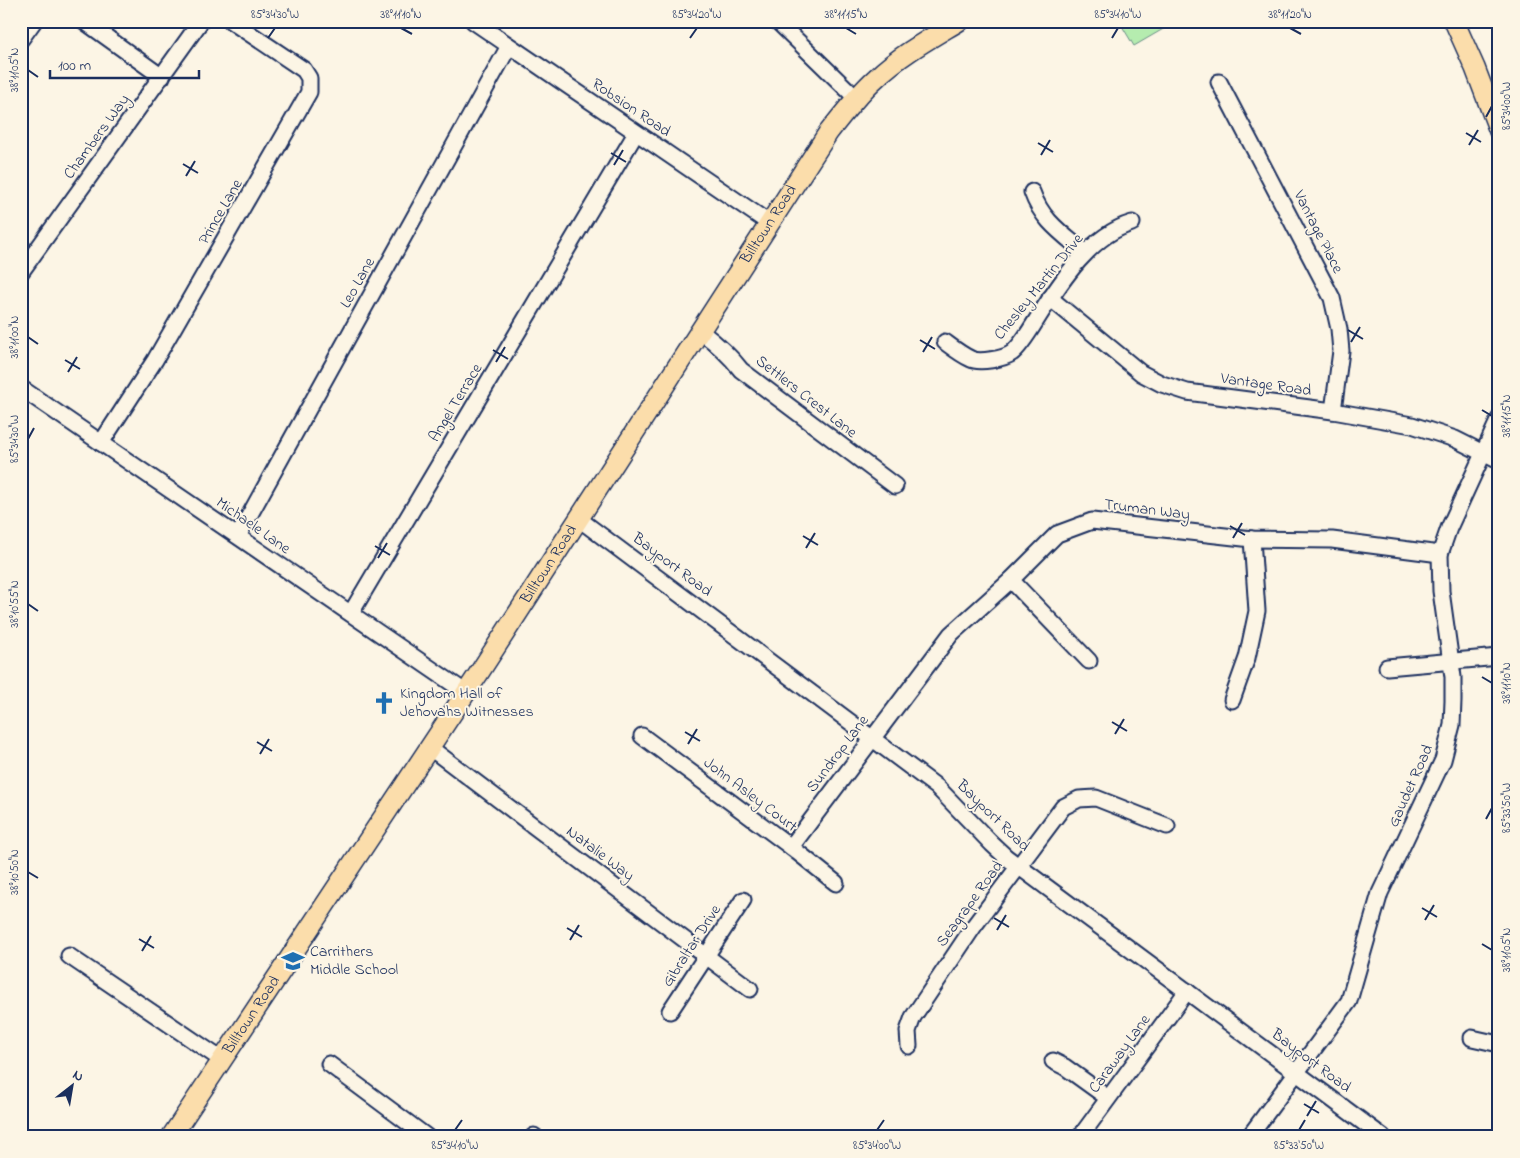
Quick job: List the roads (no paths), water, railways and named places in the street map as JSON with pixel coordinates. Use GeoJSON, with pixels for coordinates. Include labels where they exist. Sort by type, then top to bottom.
{"type":"FeatureCollection","features":[{"type":"Feature","properties":{"kind":"main road","name":"Billtown Road"},"geometry":{"type":"LineString","coordinates":[[178,1134],[222,1060],[430,747],[828,133],[856,98],[876,78],[894,63],[959,21]]}},
{"type":"Feature","properties":{"kind":"main road"},"geometry":{"type":"LineString","coordinates":[[1454,21],[1475,68],[1499,131]]}},
{"type":"Feature","properties":{"kind":"street"},"geometry":{"type":"LineString","coordinates":[[21,39],[34,21]]}},
{"type":"Feature","properties":{"kind":"street"},"geometry":{"type":"LineString","coordinates":[[84,21],[162,77]]}},
{"type":"Feature","properties":{"kind":"street","name":"Chambers Way"},"geometry":{"type":"LineString","coordinates":[[21,272],[201,21]]}},
{"type":"Feature","properties":{"kind":"street","name":"Prince Lane"},"geometry":{"type":"LineString","coordinates":[[101,443],[160,352],[309,92],[309,78],[304,70],[232,21]]}},
{"type":"Feature","properties":{"kind":"street","name":"Robsion Road"},"geometry":{"type":"LineString","coordinates":[[473,21],[769,223]]}},
{"type":"Feature","properties":{"kind":"street"},"geometry":{"type":"LineString","coordinates":[[777,21],[856,98]]}},
{"type":"Feature","properties":{"kind":"street","name":"Leo Lane"},"geometry":{"type":"LineString","coordinates":[[238,536],[509,46]]}},
{"type":"Feature","properties":{"kind":"street","name":"Vantage Place"},"geometry":{"type":"LineString","coordinates":[[1219,82],[1332,298],[1339,329],[1340,351],[1333,411]]}},
{"type":"Feature","properties":{"kind":"street","name":"Angel Terrace"},"geometry":{"type":"LineString","coordinates":[[351,613],[636,133]]}},
{"type":"Feature","properties":{"kind":"street"},"geometry":{"type":"LineString","coordinates":[[1032,192],[1036,204],[1046,219],[1085,254]]}},
{"type":"Feature","properties":{"kind":"street","name":"Chesley Martin Drive"},"geometry":{"type":"LineString","coordinates":[[945,342],[973,360],[995,359],[1011,354],[1029,331],[1050,298],[1085,254],[1104,236],[1119,227],[1132,223]]}},
{"type":"Feature","properties":{"kind":"street","name":"Vantage Road"},"geometry":{"type":"LineString","coordinates":[[1050,298],[1140,373],[1162,384],[1187,392],[1333,411],[1412,425],[1455,439],[1499,461]]}},
{"type":"Feature","properties":{"kind":"street","name":"Settlers Crest Lane"},"geometry":{"type":"LineString","coordinates":[[700,331],[729,354],[742,370],[894,486]]}},
{"type":"Feature","properties":{"kind":"street","name":"Michaele Lane"},"geometry":{"type":"LineString","coordinates":[[21,388],[465,692]]}},
{"type":"Feature","properties":{"kind":"street","name":"Gaudet Road"},"geometry":{"type":"LineString","coordinates":[[1249,1137],[1349,1001],[1380,893],[1443,760],[1452,724],[1454,701],[1451,662],[1441,591],[1440,554],[1448,528],[1499,419]]}},
{"type":"Feature","properties":{"kind":"street","name":"Bayport Road"},"geometry":{"type":"LineString","coordinates":[[579,519],[946,794],[992,844],[1018,866],[1383,1137]]}},
{"type":"Feature","properties":{"kind":"street","name":"Truman Way"},"geometry":{"type":"LineString","coordinates":[[913,682],[951,634],[1011,580],[1057,534],[1092,521],[1252,539],[1332,540],[1440,554]]}},
{"type":"Feature","properties":{"kind":"street"},"geometry":{"type":"LineString","coordinates":[[1232,700],[1247,658],[1257,611],[1252,539]]}},
{"type":"Feature","properties":{"kind":"street"},"geometry":{"type":"LineString","coordinates":[[1011,580],[1090,661]]}},
{"type":"Feature","properties":{"kind":"street"},"geometry":{"type":"LineString","coordinates":[[1387,667],[1499,657]]}},
{"type":"Feature","properties":{"kind":"street","name":"Sundrop Lane"},"geometry":{"type":"LineString","coordinates":[[791,847],[913,682]]}},
{"type":"Feature","properties":{"kind":"street","name":"John Asley Court"},"geometry":{"type":"LineString","coordinates":[[642,736],[791,847],[836,883]]}},
{"type":"Feature","properties":{"kind":"street","name":"Natalie Way"},"geometry":{"type":"LineString","coordinates":[[430,747],[750,989]]}},
{"type":"Feature","properties":{"kind":"street","name":"Seagrape Road"},"geometry":{"type":"LineString","coordinates":[[909,1046],[908,1031],[913,1017],[974,926],[1063,807],[1079,799],[1089,797],[1102,800],[1167,826]]}},
{"type":"Feature","properties":{"kind":"street","name":"Gibraltar Drive"},"geometry":{"type":"LineString","coordinates":[[670,1012],[743,900]]}},
{"type":"Feature","properties":{"kind":"street"},"geometry":{"type":"LineString","coordinates":[[69,956],[222,1060]]}},
{"type":"Feature","properties":{"kind":"street","name":"Caraway Lane"},"geometry":{"type":"LineString","coordinates":[[1080,1137],[1187,991]]}},
{"type":"Feature","properties":{"kind":"street"},"geometry":{"type":"LineString","coordinates":[[1472,1038],[1499,1044]]}},
{"type":"Feature","properties":{"kind":"street"},"geometry":{"type":"LineString","coordinates":[[1053,1061],[1065,1067],[1108,1098]]}},
{"type":"Feature","properties":{"kind":"street"},"geometry":{"type":"LineString","coordinates":[[329,1064],[427,1137]]}},
{"type":"Feature","properties":{"kind":"place","name":"Kingdom Hall of Jehovahs Witnesses"},"geometry":{"type":"Point","coordinates":[384,703]}},
{"type":"Feature","properties":{"kind":"place","name":"Carrithers Middle School"},"geometry":{"type":"Point","coordinates":[293,961]}}]}
